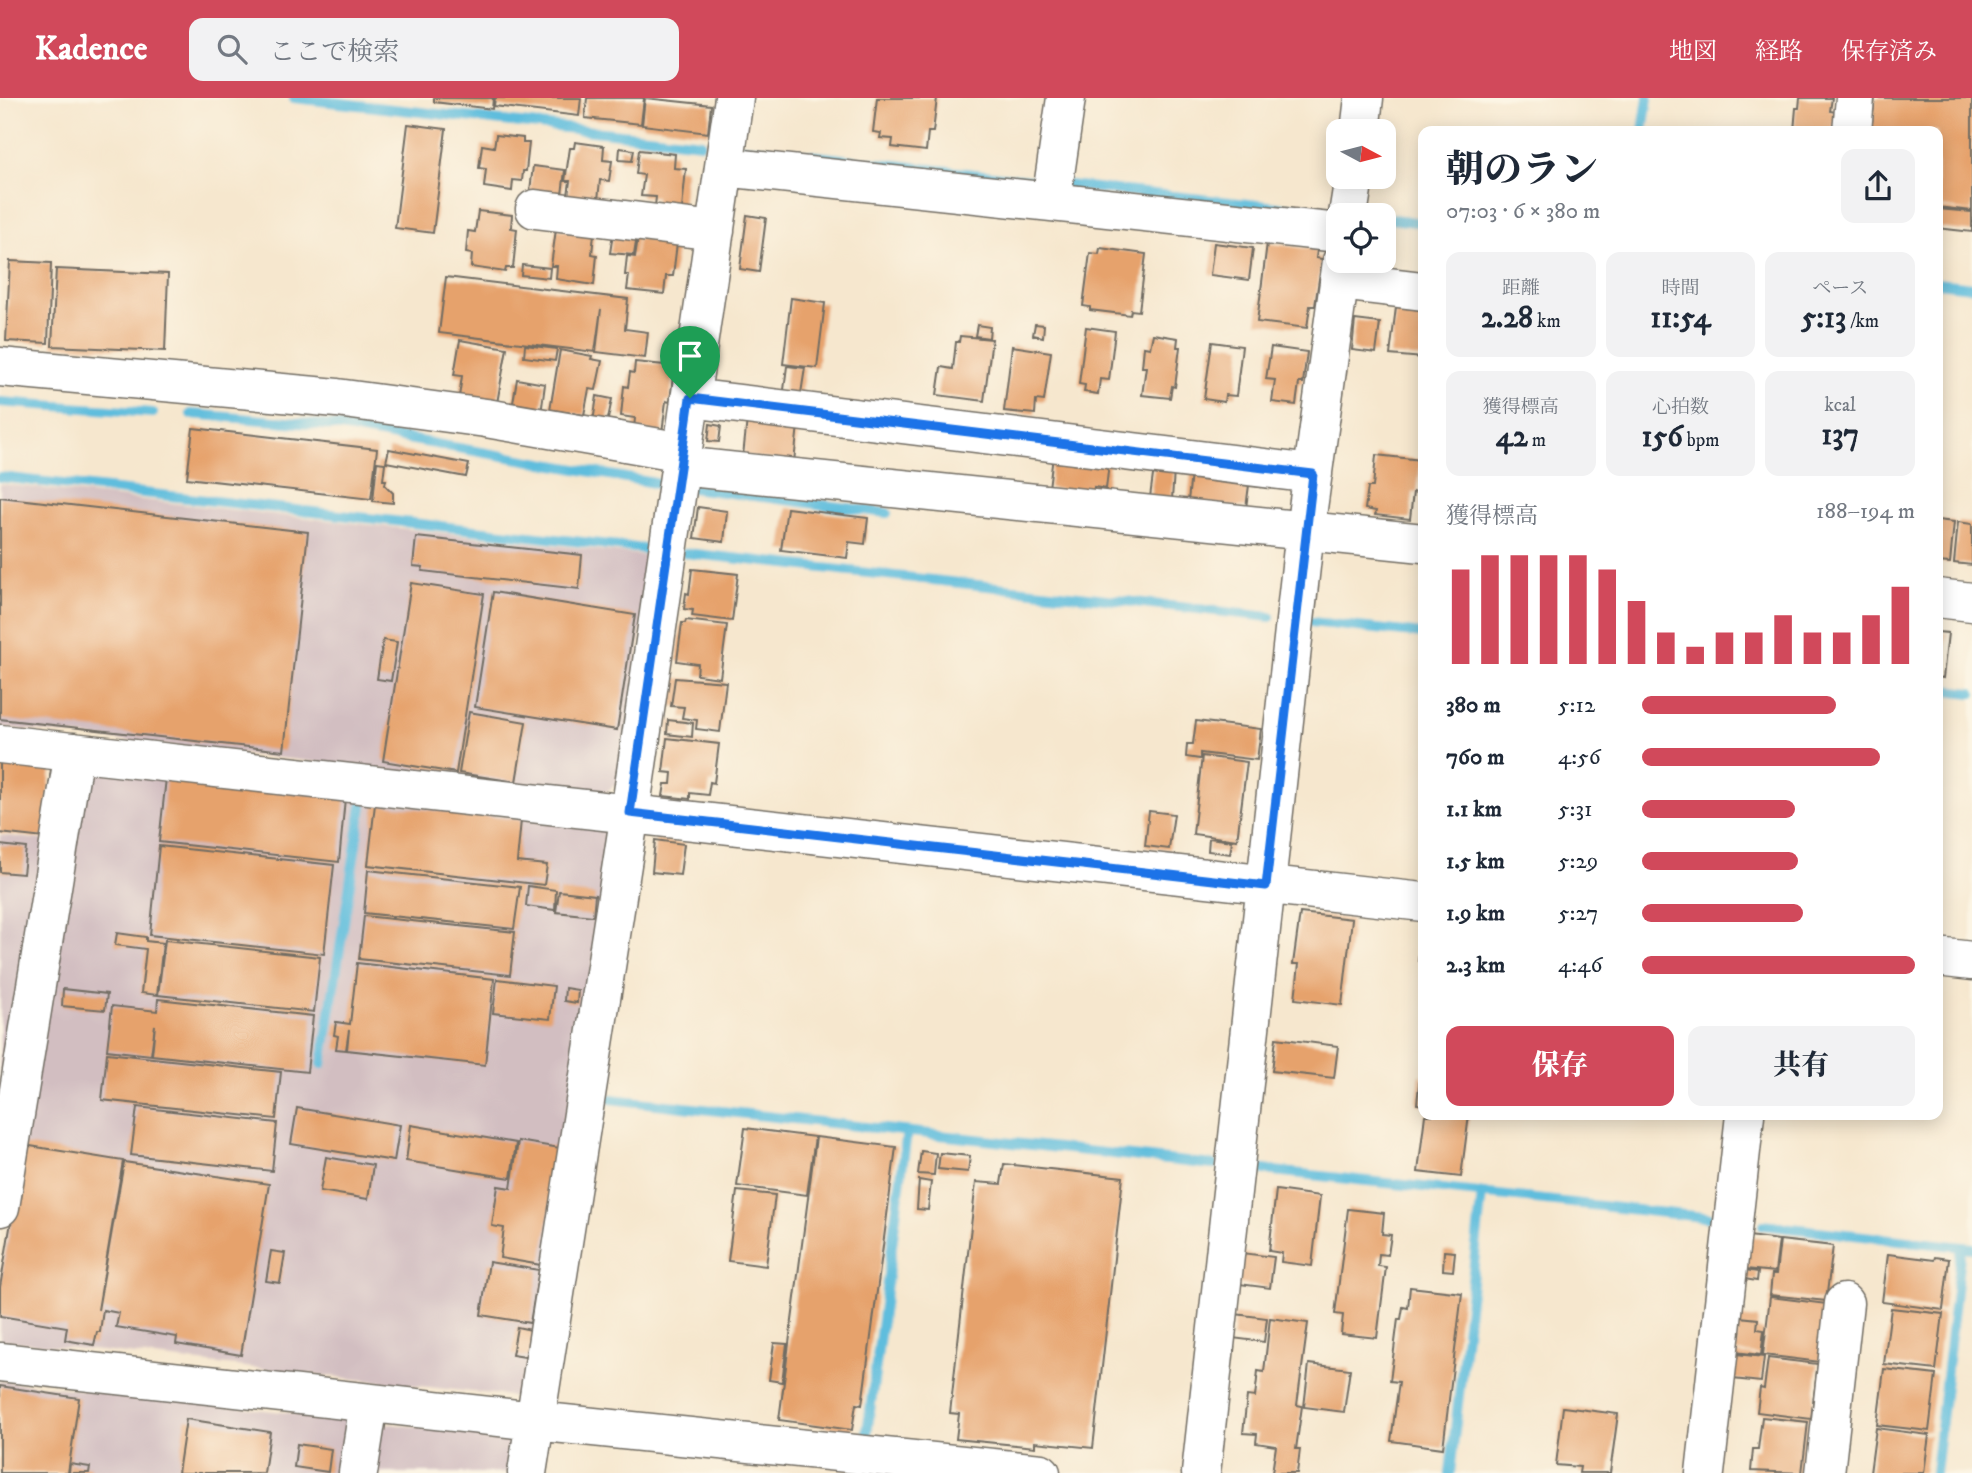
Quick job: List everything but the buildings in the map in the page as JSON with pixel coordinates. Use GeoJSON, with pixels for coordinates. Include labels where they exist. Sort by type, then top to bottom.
{"type":"FeatureCollection","features":[{"type":"Feature","properties":{"kind":"street"},"geometry":{"type":"LineString","coordinates":[[527,1473],[630,813],[734,98]]}},
{"type":"Feature","properties":{"kind":"street"},"geometry":{"type":"LineString","coordinates":[[1051,202],[1066,98]]}},
{"type":"Feature","properties":{"kind":"street"},"geometry":{"type":"LineString","coordinates":[[1361,119],[1364,98]]}},
{"type":"Feature","properties":{"kind":"street"},"geometry":{"type":"LineString","coordinates":[[1852,126],[1855,98]]}},
{"type":"Feature","properties":{"kind":"street"},"geometry":{"type":"LineString","coordinates":[[724,167],[1326,232]]}},
{"type":"Feature","properties":{"kind":"street"},"geometry":{"type":"LineString","coordinates":[[536,209],[715,231]]}},
{"type":"Feature","properties":{"kind":"street"},"geometry":{"type":"LineString","coordinates":[[1201,1473],[1305,530],[1341,273]]}},
{"type":"Feature","properties":{"kind":"street"},"geometry":{"type":"LineString","coordinates":[[1350,273],[1418,289]]}},
{"type":"Feature","properties":{"kind":"street"},"geometry":{"type":"LineString","coordinates":[[0,367],[337,398],[486,418],[681,459],[1418,542]]}},
{"type":"Feature","properties":{"kind":"street"},"geometry":{"type":"LineString","coordinates":[[690,398],[1313,474]]}},
{"type":"Feature","properties":{"kind":"street"},"geometry":{"type":"LineString","coordinates":[[1943,599],[1972,602]]}},
{"type":"Feature","properties":{"kind":"street"},"geometry":{"type":"LineString","coordinates":[[0,744],[1418,901]]}},
{"type":"Feature","properties":{"kind":"street"},"geometry":{"type":"LineString","coordinates":[[0,1207],[74,752]]}},
{"type":"Feature","properties":{"kind":"street"},"geometry":{"type":"LineString","coordinates":[[1943,958],[1972,961]]}},
{"type":"Feature","properties":{"kind":"street"},"geometry":{"type":"LineString","coordinates":[[1705,1473],[1744,1120]]}},
{"type":"Feature","properties":{"kind":"street"},"geometry":{"type":"LineString","coordinates":[[1825,1473],[1844,1303]]}},
{"type":"Feature","properties":{"kind":"street"},"geometry":{"type":"LineString","coordinates":[[0,1362],[1041,1473]]}},
{"type":"Feature","properties":{"kind":"street"},"geometry":{"type":"LineString","coordinates":[[358,1473],[369,1403]]}},
{"type":"Feature","properties":{"kind":"shaded area"},"geometry":{"type":"Polygon","coordinates":[[[0,484],[651,556],[620,781],[603,794],[0,727],[0,484]]]}},
{"type":"Feature","properties":{"kind":"shaded area"},"geometry":{"type":"Polygon","coordinates":[[[96,768],[606,828],[612,835],[527,1398],[0,1340],[0,1281],[83,779],[96,768]]]}},
{"type":"Feature","properties":{"kind":"shaded area"},"geometry":{"type":"Polygon","coordinates":[[[0,835],[44,840],[0,1123],[0,835]]]}},
{"type":"Feature","properties":{"kind":"shaded area"},"geometry":{"type":"Polygon","coordinates":[[[0,1381],[519,1438],[514,1473],[0,1473],[0,1381]]]}},
{"type":"Feature","properties":{"kind":"waterway"},"geometry":{"type":"LineString","coordinates":[[294,98],[701,143]]}},
{"type":"Feature","properties":{"kind":"waterway"},"geometry":{"type":"LineString","coordinates":[[1644,126],[1648,98]]}},
{"type":"Feature","properties":{"kind":"waterway"},"geometry":{"type":"LineString","coordinates":[[744,148],[1036,181]]}},
{"type":"Feature","properties":{"kind":"waterway"},"geometry":{"type":"LineString","coordinates":[[1068,185],[1326,212]]}},
{"type":"Feature","properties":{"kind":"waterway"},"geometry":{"type":"LineString","coordinates":[[1396,220],[1418,222]]}},
{"type":"Feature","properties":{"kind":"waterway"},"geometry":{"type":"LineString","coordinates":[[1943,284],[1972,287]]}},
{"type":"Feature","properties":{"kind":"waterway"},"geometry":{"type":"LineString","coordinates":[[0,402],[153,413]]}},
{"type":"Feature","properties":{"kind":"waterway"},"geometry":{"type":"LineString","coordinates":[[191,414],[335,426],[660,484]]}},
{"type":"Feature","properties":{"kind":"waterway"},"geometry":{"type":"LineString","coordinates":[[0,477],[645,549]]}},
{"type":"Feature","properties":{"kind":"waterway"},"geometry":{"type":"LineString","coordinates":[[692,488],[887,513]]}},
{"type":"Feature","properties":{"kind":"waterway"},"geometry":{"type":"LineString","coordinates":[[686,553],[1270,617]]}},
{"type":"Feature","properties":{"kind":"waterway"},"geometry":{"type":"LineString","coordinates":[[1311,622],[1418,633]]}},
{"type":"Feature","properties":{"kind":"waterway"},"geometry":{"type":"LineString","coordinates":[[1943,690],[1972,693]]}},
{"type":"Feature","properties":{"kind":"waterway"},"geometry":{"type":"LineString","coordinates":[[322,1064],[362,806]]}},
{"type":"Feature","properties":{"kind":"waterway"},"geometry":{"type":"LineString","coordinates":[[611,1099],[1213,1165]]}},
{"type":"Feature","properties":{"kind":"waterway"},"geometry":{"type":"LineString","coordinates":[[867,1433],[907,1132]]}},
{"type":"Feature","properties":{"kind":"waterway"},"geometry":{"type":"LineString","coordinates":[[1255,1169],[1712,1218]]}},
{"type":"Feature","properties":{"kind":"waterway"},"geometry":{"type":"LineString","coordinates":[[1450,1473],[1482,1194]]}},
{"type":"Feature","properties":{"kind":"waterway"},"geometry":{"type":"LineString","coordinates":[[1763,1225],[1972,1248]]}},
{"type":"Feature","properties":{"kind":"waterway"},"geometry":{"type":"LineString","coordinates":[[1935,1473],[1961,1247]]}},
{"type":"Feature","properties":{"kind":"route"},"geometry":{"type":"LineString","coordinates":[[690,398],[1313,474],[1266,886],[630,813],[690,398]]}}]}
